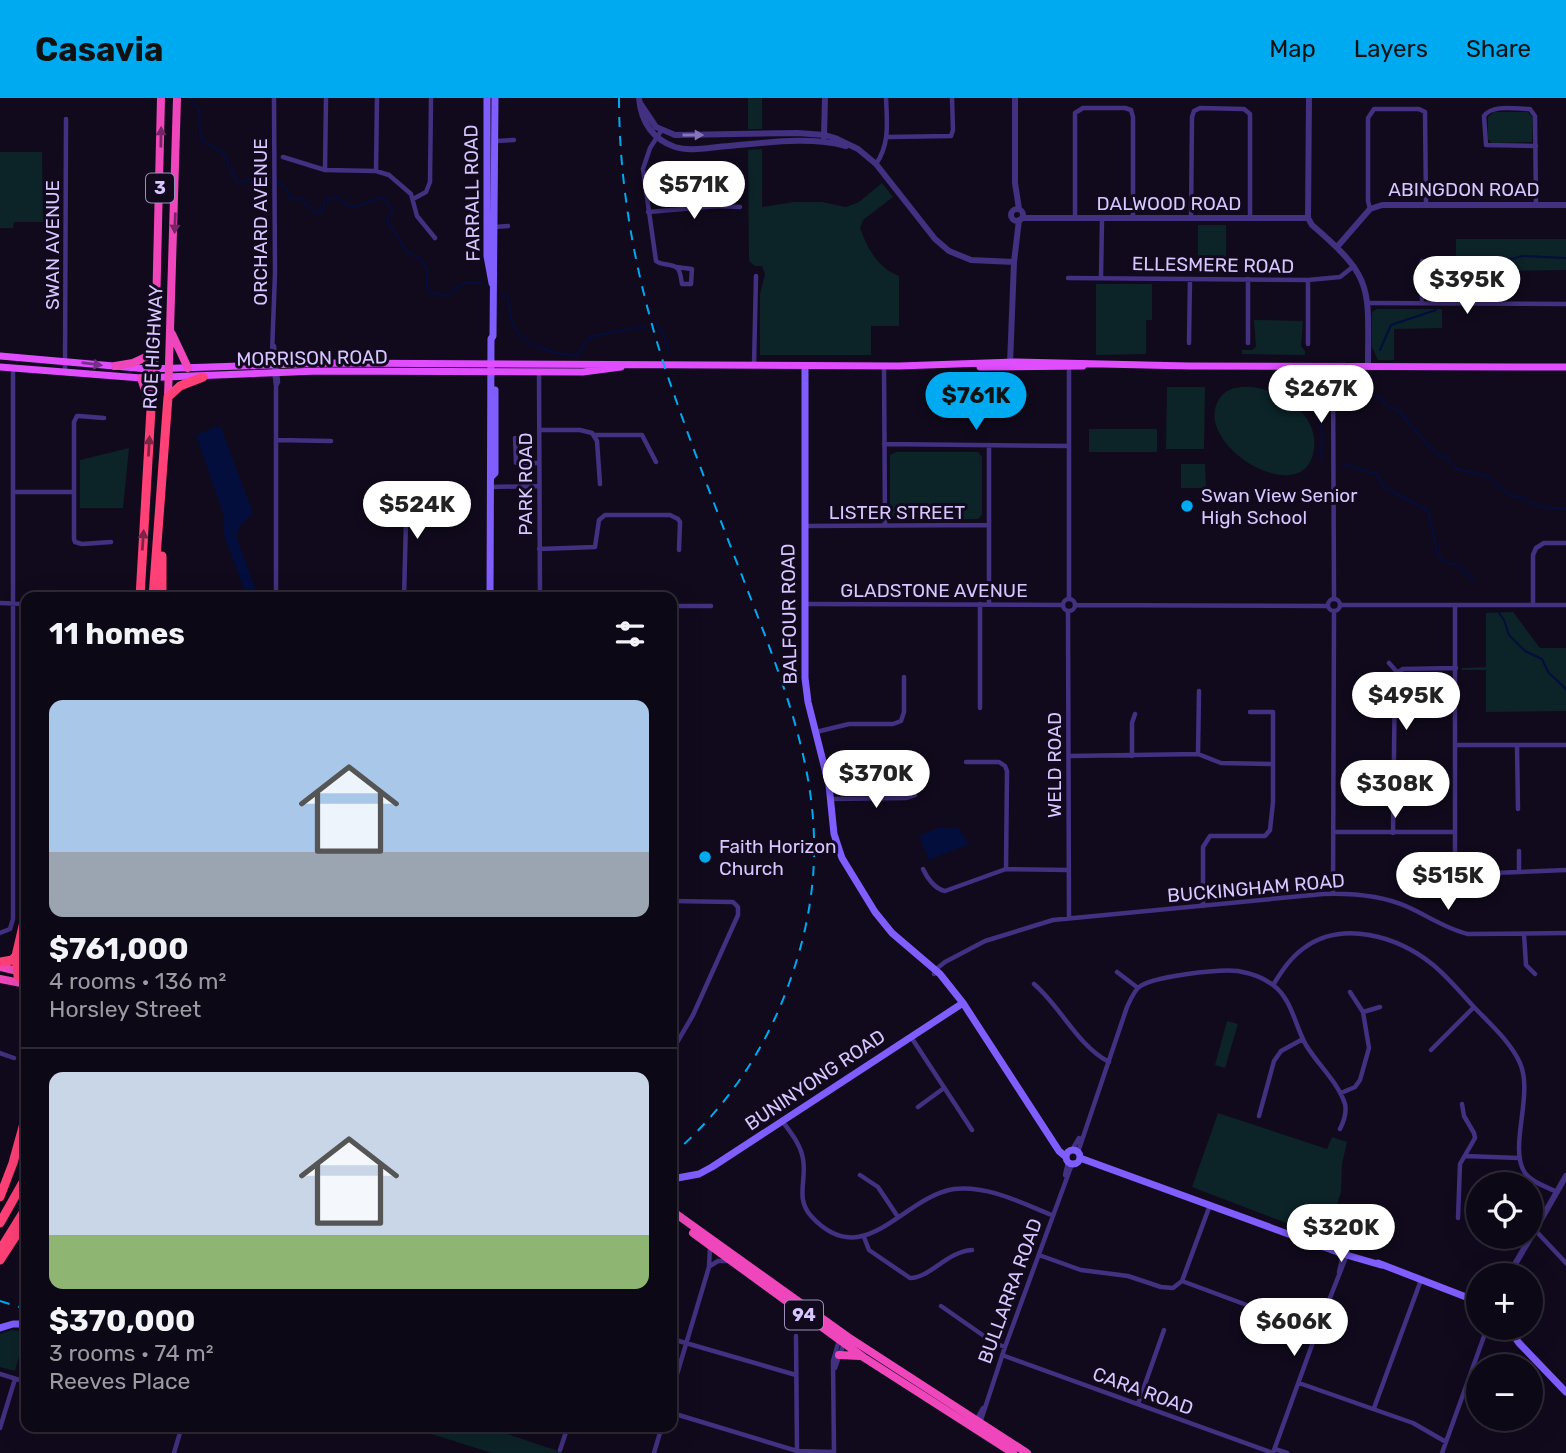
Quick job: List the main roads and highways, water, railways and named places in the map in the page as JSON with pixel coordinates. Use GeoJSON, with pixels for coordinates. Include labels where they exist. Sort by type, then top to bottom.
{"type":"FeatureCollection","features":[{"type":"Feature","properties":{"kind":"highway","name":"ROE HIGHWAY"},"geometry":{"type":"LineString","coordinates":[[140,592],[155,353],[161,98]]}},
{"type":"Feature","properties":{"kind":"highway","name":"ROE HIGHWAY"},"geometry":{"type":"LineString","coordinates":[[153,592],[168,397],[177,98]]}},
{"type":"Feature","properties":{"kind":"highway"},"geometry":{"type":"LineString","coordinates":[[171,331],[188,368]]}},
{"type":"Feature","properties":{"kind":"highway"},"geometry":{"type":"LineString","coordinates":[[115,366],[133,363],[155,353]]}},
{"type":"Feature","properties":{"kind":"highway"},"geometry":{"type":"LineString","coordinates":[[168,397],[180,386],[203,377]]}},
{"type":"Feature","properties":{"kind":"highway"},"geometry":{"type":"LineString","coordinates":[[141,378],[151,409]]}},
{"type":"Feature","properties":{"kind":"highway"},"geometry":{"type":"LineString","coordinates":[[162,592],[163,473]]}},
{"type":"Feature","properties":{"kind":"highway"},"geometry":{"type":"LineString","coordinates":[[21,934],[16,956],[21,971]]}},
{"type":"Feature","properties":{"kind":"highway"},"geometry":{"type":"LineString","coordinates":[[0,964],[16,956]]}},
{"type":"Feature","properties":{"kind":"highway"},"geometry":{"type":"LineString","coordinates":[[0,964],[21,971]]}},
{"type":"Feature","properties":{"kind":"highway"},"geometry":{"type":"LineString","coordinates":[[0,979],[21,983]]}},
{"type":"Feature","properties":{"kind":"highway"},"geometry":{"type":"LineString","coordinates":[[0,1197],[21,1134]]}},
{"type":"Feature","properties":{"kind":"highway"},"geometry":{"type":"LineString","coordinates":[[0,1223],[21,1186]]}},
{"type":"Feature","properties":{"kind":"highway","name":"94"},"geometry":{"type":"LineString","coordinates":[[677,1215],[844,1339],[863,1357],[1027,1453]]}},
{"type":"Feature","properties":{"kind":"highway"},"geometry":{"type":"LineString","coordinates":[[0,1250],[21,1216]]}},
{"type":"Feature","properties":{"kind":"highway","name":"94"},"geometry":{"type":"LineString","coordinates":[[677,1221],[730,1261],[976,1425],[1013,1453]]}},
{"type":"Feature","properties":{"kind":"highway"},"geometry":{"type":"LineString","coordinates":[[0,1260],[21,1228]]}},
{"type":"Feature","properties":{"kind":"highway"},"geometry":{"type":"LineString","coordinates":[[839,1355],[863,1357]]}},
{"type":"Feature","properties":{"kind":"main road","name":"FARRALL ROAD"},"geometry":{"type":"LineString","coordinates":[[487,98],[491,178],[495,473],[491,487],[490,592]]}},
{"type":"Feature","properties":{"kind":"main road","name":"FARRALL ROAD"},"geometry":{"type":"LineString","coordinates":[[491,178],[495,141],[495,98]]}},
{"type":"Feature","properties":{"kind":"main road","name":"MORRISON ROAD"},"geometry":{"type":"LineString","coordinates":[[0,356],[66,360],[203,377],[275,369]]}},
{"type":"Feature","properties":{"kind":"main road","name":"MORRISON ROAD"},"geometry":{"type":"LineString","coordinates":[[169,373],[188,368],[493,368],[610,364],[1566,367]]}},
{"type":"Feature","properties":{"kind":"main road","name":"MORRISON ROAD"},"geometry":{"type":"LineString","coordinates":[[493,368],[539,372],[600,371],[625,366]]}},
{"type":"Feature","properties":{"kind":"main road","name":"BALFOUR ROAD"},"geometry":{"type":"LineString","coordinates":[[805,366],[804,678],[831,799],[834,834],[842,858],[883,923],[936,973],[961,1001],[1051,1139],[1073,1157],[1101,1164],[1466,1296]]}},
{"type":"Feature","properties":{"kind":"main road","name":"MORRISON ROAD"},"geometry":{"type":"LineString","coordinates":[[0,367],[141,378],[154,373]]}},
{"type":"Feature","properties":{"kind":"main road","name":"BUNINYONG ROAD"},"geometry":{"type":"LineString","coordinates":[[677,1178],[699,1174],[712,1167],[961,1001]]}},
{"type":"Feature","properties":{"kind":"main road"},"geometry":{"type":"LineString","coordinates":[[0,1328],[21,1324]]}},
{"type":"Feature","properties":{"kind":"main road"},"geometry":{"type":"LineString","coordinates":[[1516,1340],[1566,1392]]}},
{"type":"Feature","properties":{"kind":"waterway"},"geometry":{"type":"LineString","coordinates":[[191,101],[199,109],[203,142],[222,152],[238,183],[263,175],[272,177]]}},
{"type":"Feature","properties":{"kind":"waterway"},"geometry":{"type":"LineString","coordinates":[[277,181],[287,189],[290,199],[302,200],[316,213],[323,210],[324,201],[331,198],[339,197],[341,202],[355,207],[379,198],[385,199],[393,213],[387,222],[406,250],[424,263],[427,287],[431,293],[446,296],[465,283],[482,283]]}},
{"type":"Feature","properties":{"kind":"waterway"},"geometry":{"type":"LineString","coordinates":[[1462,293],[1503,261],[1523,256],[1566,258]]}},
{"type":"Feature","properties":{"kind":"waterway"},"geometry":{"type":"LineString","coordinates":[[503,292],[509,303],[516,331],[530,343],[558,353],[577,356],[589,337],[646,326]]}},
{"type":"Feature","properties":{"kind":"waterway"},"geometry":{"type":"LineString","coordinates":[[1380,350],[1391,325],[1436,310]]}},
{"type":"Feature","properties":{"kind":"waterway"},"geometry":{"type":"LineString","coordinates":[[656,323],[669,352]]}},
{"type":"Feature","properties":{"kind":"waterway"},"geometry":{"type":"LineString","coordinates":[[1285,373],[1294,385],[1311,380],[1328,384]]}},
{"type":"Feature","properties":{"kind":"waterway"},"geometry":{"type":"LineString","coordinates":[[1294,385],[1309,395],[1317,406],[1322,437],[1322,460]]}},
{"type":"Feature","properties":{"kind":"waterway"},"geometry":{"type":"LineString","coordinates":[[1339,387],[1379,397],[1389,407],[1398,410],[1434,452],[1446,458],[1457,469],[1487,476],[1510,495],[1531,503],[1566,509]]}},
{"type":"Feature","properties":{"kind":"waterway"},"geometry":{"type":"LineString","coordinates":[[1342,464],[1377,474],[1384,487],[1428,511],[1441,559],[1446,563],[1456,564],[1474,580]]}},
{"type":"Feature","properties":{"kind":"waterway"},"geometry":{"type":"LineString","coordinates":[[1499,613],[1509,635],[1525,651],[1542,659],[1548,672],[1566,689]]}},
{"type":"Feature","properties":{"kind":"railway"},"geometry":{"type":"LineString","coordinates":[[619,98],[626,202],[646,304],[686,429],[787,698],[801,745],[810,791],[814,838],[812,886],[803,936],[777,1013],[740,1080],[709,1119],[677,1151]]}},
{"type":"Feature","properties":{"kind":"railway"},"geometry":{"type":"LineString","coordinates":[[0,1301],[21,1307]]}},
{"type":"Feature","properties":{"kind":"place","name":"Swan View Senior High School"},"geometry":{"type":"Point","coordinates":[1187,506]}},
{"type":"Feature","properties":{"kind":"place","name":"Faith Horizon Church"},"geometry":{"type":"Point","coordinates":[705,857]}}]}
